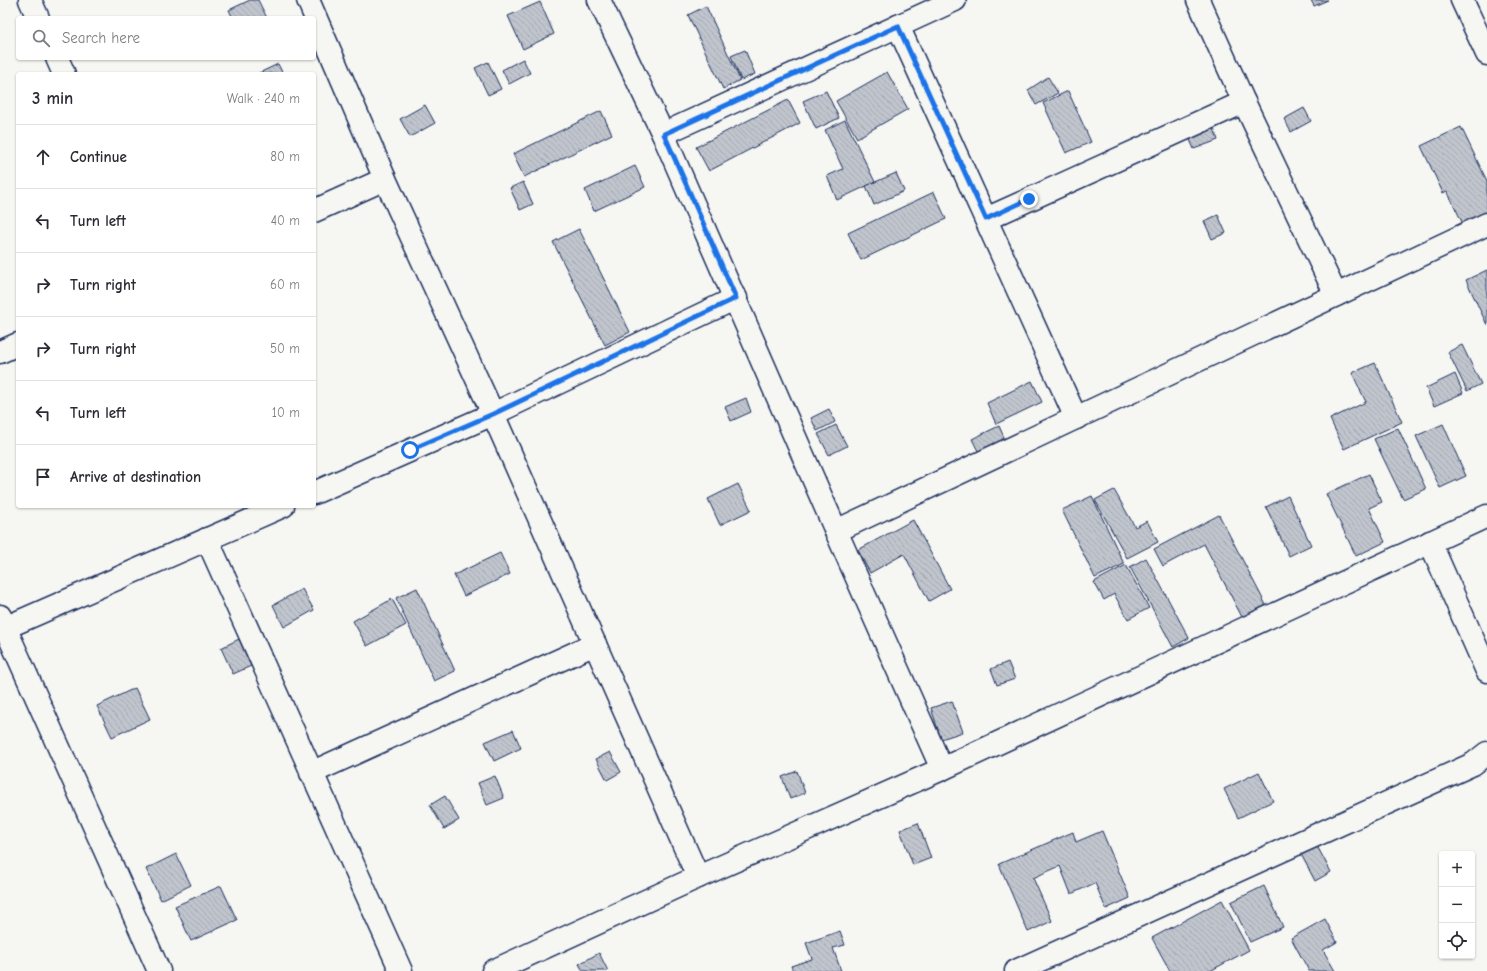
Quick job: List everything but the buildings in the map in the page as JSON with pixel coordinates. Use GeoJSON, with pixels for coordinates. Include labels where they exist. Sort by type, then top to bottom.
{"type":"FeatureCollection","features":[{"type":"Feature","properties":{"kind":"street"},"geometry":{"type":"LineString","coordinates":[[30,0],[37,16]]}},
{"type":"Feature","properties":{"kind":"street"},"geometry":{"type":"LineString","coordinates":[[308,0],[315,16]]}},
{"type":"Feature","properties":{"kind":"street"},"geometry":{"type":"LineString","coordinates":[[599,0],[664,134],[836,531],[942,769]]}},
{"type":"Feature","properties":{"kind":"street"},"geometry":{"type":"LineString","coordinates":[[664,134],[955,0]]}},
{"type":"Feature","properties":{"kind":"street"},"geometry":{"type":"LineString","coordinates":[[1198,0],[1244,102],[1336,295]]}},
{"type":"Feature","properties":{"kind":"street"},"geometry":{"type":"LineString","coordinates":[[1462,0],[1487,54]]}},
{"type":"Feature","properties":{"kind":"street"},"geometry":{"type":"LineString","coordinates":[[316,19],[385,180],[493,414],[698,877]]}},
{"type":"Feature","properties":{"kind":"street"},"geometry":{"type":"LineString","coordinates":[[898,26],[1076,418]]}},
{"type":"Feature","properties":{"kind":"street"},"geometry":{"type":"LineString","coordinates":[[58,60],[63,72]]}},
{"type":"Feature","properties":{"kind":"street"},"geometry":{"type":"LineString","coordinates":[[986,219],[1244,102]]}},
{"type":"Feature","properties":{"kind":"street"},"geometry":{"type":"LineString","coordinates":[[316,210],[385,180]]}},
{"type":"Feature","properties":{"kind":"street"},"geometry":{"type":"LineString","coordinates":[[836,531],[1487,224]]}},
{"type":"Feature","properties":{"kind":"street"},"geometry":{"type":"LineString","coordinates":[[316,492],[493,414],[736,298]]}},
{"type":"Feature","properties":{"kind":"street"},"geometry":{"type":"LineString","coordinates":[[0,352],[16,345]]}},
{"type":"Feature","properties":{"kind":"street"},"geometry":{"type":"LineString","coordinates":[[159,971],[2,625],[278,508]]}},
{"type":"Feature","properties":{"kind":"street"},"geometry":{"type":"LineString","coordinates":[[492,971],[698,877],[942,769],[1487,516]]}},
{"type":"Feature","properties":{"kind":"street"},"geometry":{"type":"LineString","coordinates":[[207,539],[401,971]]}},
{"type":"Feature","properties":{"kind":"street"},"geometry":{"type":"LineString","coordinates":[[1430,542],[1487,671]]}},
{"type":"Feature","properties":{"kind":"street"},"geometry":{"type":"LineString","coordinates":[[311,773],[595,644]]}},
{"type":"Feature","properties":{"kind":"street"},"geometry":{"type":"LineString","coordinates":[[1016,971],[1473,764],[1487,753]]}},
{"type":"Feature","properties":{"kind":"route"},"geometry":{"type":"LineString","coordinates":[[410,450],[493,414],[736,298],[664,134],[898,26],[986,219],[1029,199]]}}]}
